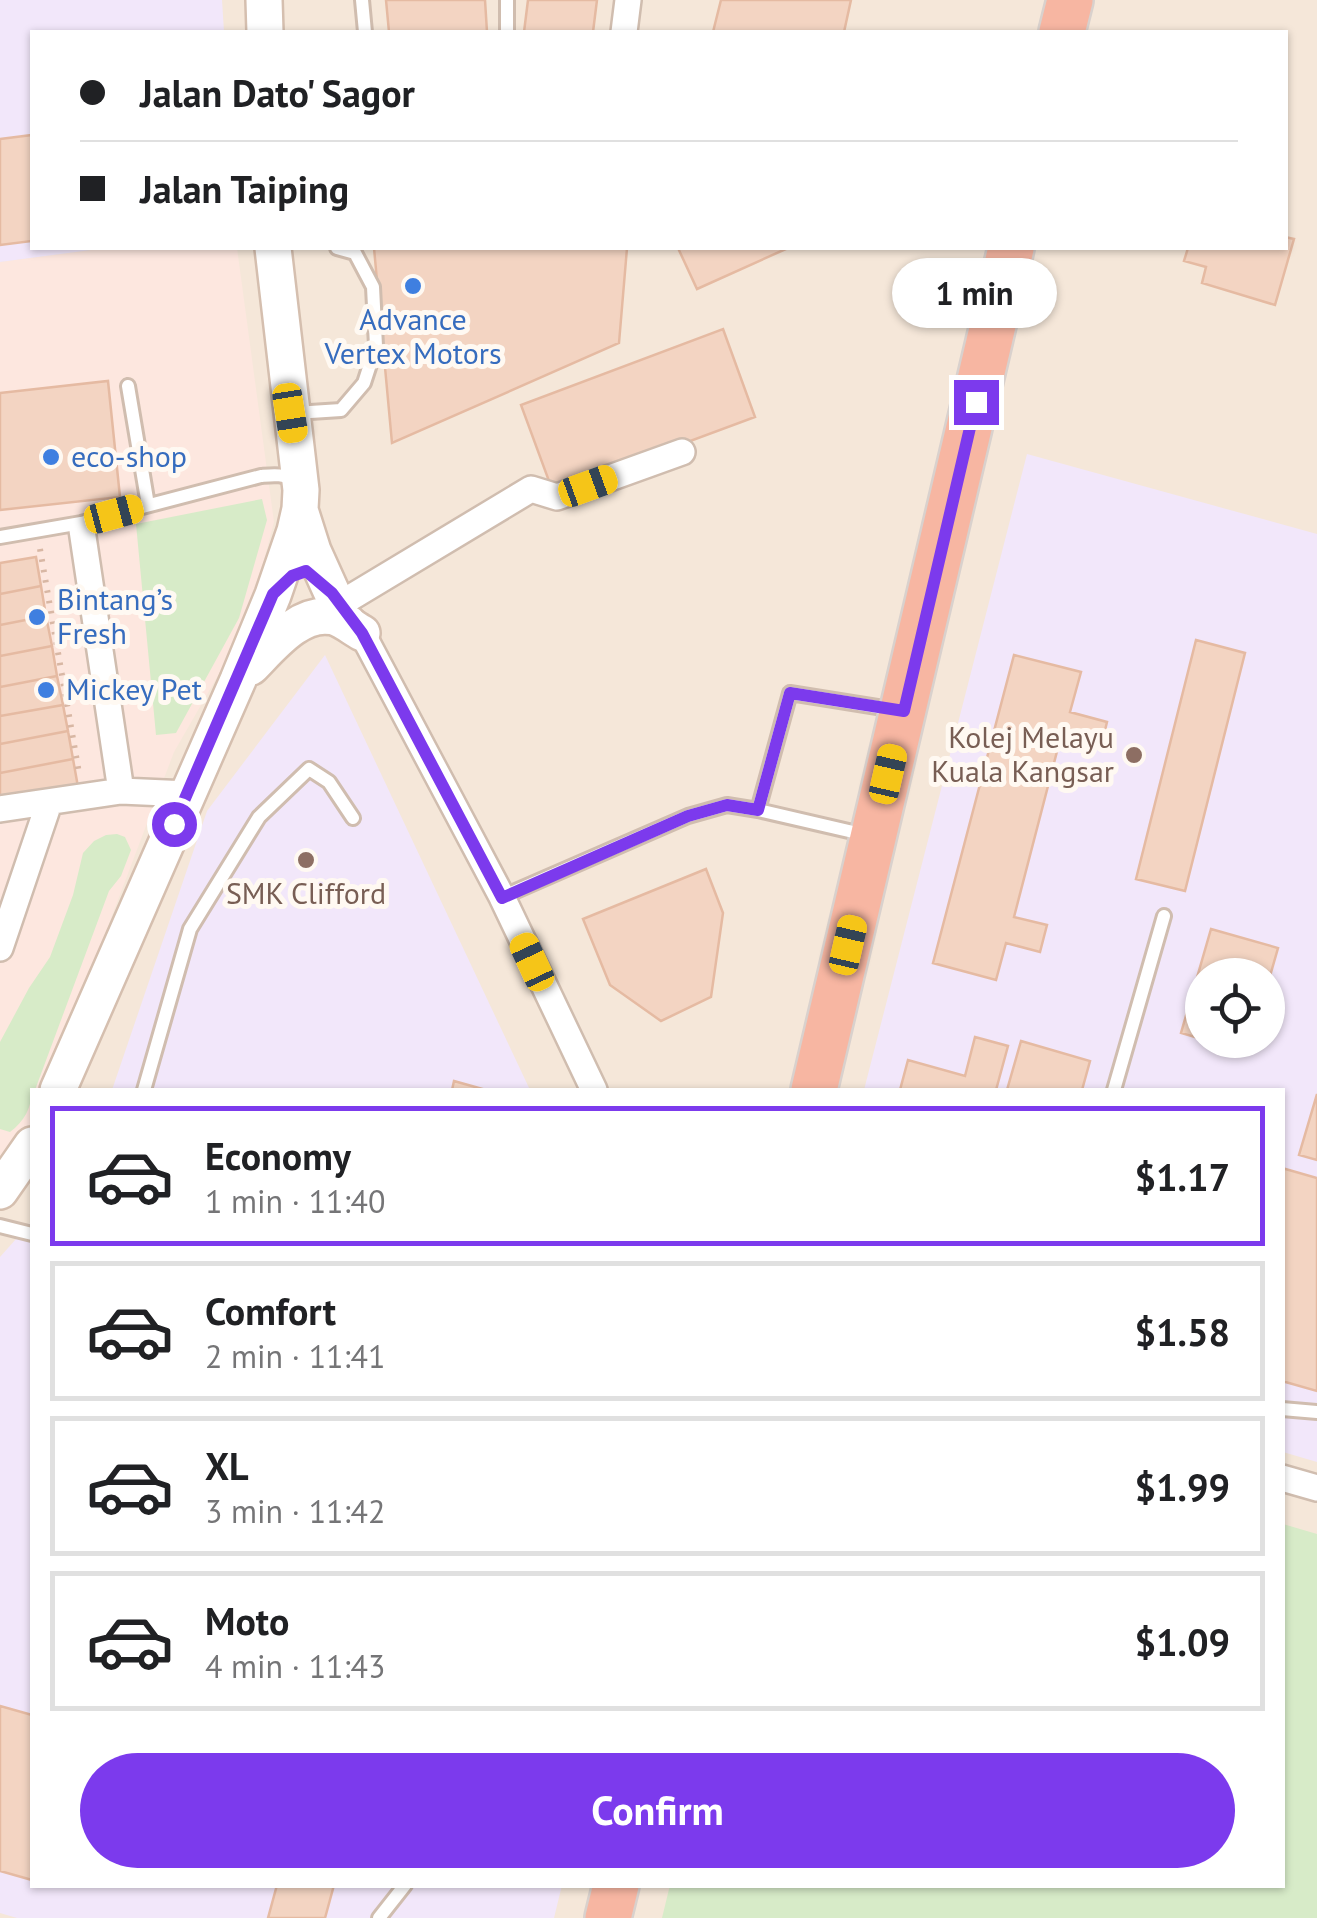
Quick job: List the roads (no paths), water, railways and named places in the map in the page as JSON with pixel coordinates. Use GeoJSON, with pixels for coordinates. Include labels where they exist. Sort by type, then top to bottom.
{"type":"FeatureCollection","features":[{"type":"Feature","properties":{"kind":"highway"},"geometry":{"type":"LineString","coordinates":[[1062,30],[1070,0]]}},
{"type":"Feature","properties":{"kind":"highway"},"geometry":{"type":"LineString","coordinates":[[814,1088],[1012,250]]}},
{"type":"Feature","properties":{"kind":"highway"},"geometry":{"type":"LineString","coordinates":[[608,1918],[615,1888]]}},
{"type":"Feature","properties":{"kind":"main road"},"geometry":{"type":"LineString","coordinates":[[264,0],[265,30]]}},
{"type":"Feature","properties":{"kind":"main road"},"geometry":{"type":"LineString","coordinates":[[275,250],[299,510],[326,589]]}},
{"type":"Feature","properties":{"kind":"main road"},"geometry":{"type":"LineString","coordinates":[[59,1088],[238,680],[273,594],[299,510]]}},
{"type":"Feature","properties":{"kind":"main road"},"geometry":{"type":"LineString","coordinates":[[238,680],[284,635],[312,617],[334,617],[362,633]]}},
{"type":"Feature","properties":{"kind":"main road"},"geometry":{"type":"LineString","coordinates":[[0,1191],[30,1148]]}},
{"type":"Feature","properties":{"kind":"street"},"geometry":{"type":"LineString","coordinates":[[624,30],[628,0]]}},
{"type":"Feature","properties":{"kind":"street"},"geometry":{"type":"LineString","coordinates":[[326,589],[531,489],[557,497],[682,452]]}},
{"type":"Feature","properties":{"kind":"street"},"geometry":{"type":"LineString","coordinates":[[82,530],[121,791]]}},
{"type":"Feature","properties":{"kind":"street"},"geometry":{"type":"LineString","coordinates":[[273,594],[292,576],[326,589],[362,633],[502,898],[593,1088]]}},
{"type":"Feature","properties":{"kind":"street"},"geometry":{"type":"LineString","coordinates":[[0,809],[121,791],[188,794]]}},
{"type":"Feature","properties":{"kind":"street"},"geometry":{"type":"LineString","coordinates":[[0,948],[49,803]]}},
{"type":"Feature","properties":{"kind":"street"},"geometry":{"type":"LineString","coordinates":[[1285,1479],[1317,1488]]}},
{"type":"Feature","properties":{"kind":"lane"},"geometry":{"type":"LineString","coordinates":[[362,0],[365,30]]}},
{"type":"Feature","properties":{"kind":"lane"},"geometry":{"type":"LineString","coordinates":[[507,0],[507,30]]}},
{"type":"Feature","properties":{"kind":"lane"},"geometry":{"type":"LineString","coordinates":[[290,413],[341,410],[364,384],[376,346],[373,287],[355,253],[344,250]]}},
{"type":"Feature","properties":{"kind":"lane"},"geometry":{"type":"LineString","coordinates":[[128,386],[148,506]]}},
{"type":"Feature","properties":{"kind":"lane"},"geometry":{"type":"LineString","coordinates":[[0,537],[81,523],[276,474],[290,478],[299,510]]}},
{"type":"Feature","properties":{"kind":"lane"},"geometry":{"type":"LineString","coordinates":[[758,810],[790,693],[904,711]]}},
{"type":"Feature","properties":{"kind":"lane"},"geometry":{"type":"LineString","coordinates":[[145,1088],[190,930],[259,817],[309,770],[329,782],[353,818]]}},
{"type":"Feature","properties":{"kind":"lane"},"geometry":{"type":"LineString","coordinates":[[502,898],[688,816],[727,805],[873,837]]}},
{"type":"Feature","properties":{"kind":"lane"},"geometry":{"type":"LineString","coordinates":[[1115,1088],[1164,916]]}},
{"type":"Feature","properties":{"kind":"lane"},"geometry":{"type":"LineString","coordinates":[[0,1226],[30,1234]]}},
{"type":"Feature","properties":{"kind":"lane"},"geometry":{"type":"LineString","coordinates":[[1285,1408],[1317,1412]]}},
{"type":"Feature","properties":{"kind":"lane"},"geometry":{"type":"LineString","coordinates":[[378,1918],[402,1888]]}},
{"type":"Feature","properties":{"kind":"place","name":"Advance Vertex Motors"},"geometry":{"type":"Point","coordinates":[413,286]}},
{"type":"Feature","properties":{"kind":"place","name":"eco-shop"},"geometry":{"type":"Point","coordinates":[51,457]}},
{"type":"Feature","properties":{"kind":"place","name":"Bintang’s Fresh"},"geometry":{"type":"Point","coordinates":[37,617]}},
{"type":"Feature","properties":{"kind":"place","name":"Mickey Pet"},"geometry":{"type":"Point","coordinates":[46,690]}},
{"type":"Feature","properties":{"kind":"place","name":"Kolej Melayu Kuala Kangsar"},"geometry":{"type":"Point","coordinates":[1134,755]}},
{"type":"Feature","properties":{"kind":"place","name":"SMK Clifford"},"geometry":{"type":"Point","coordinates":[306,860]}}]}
